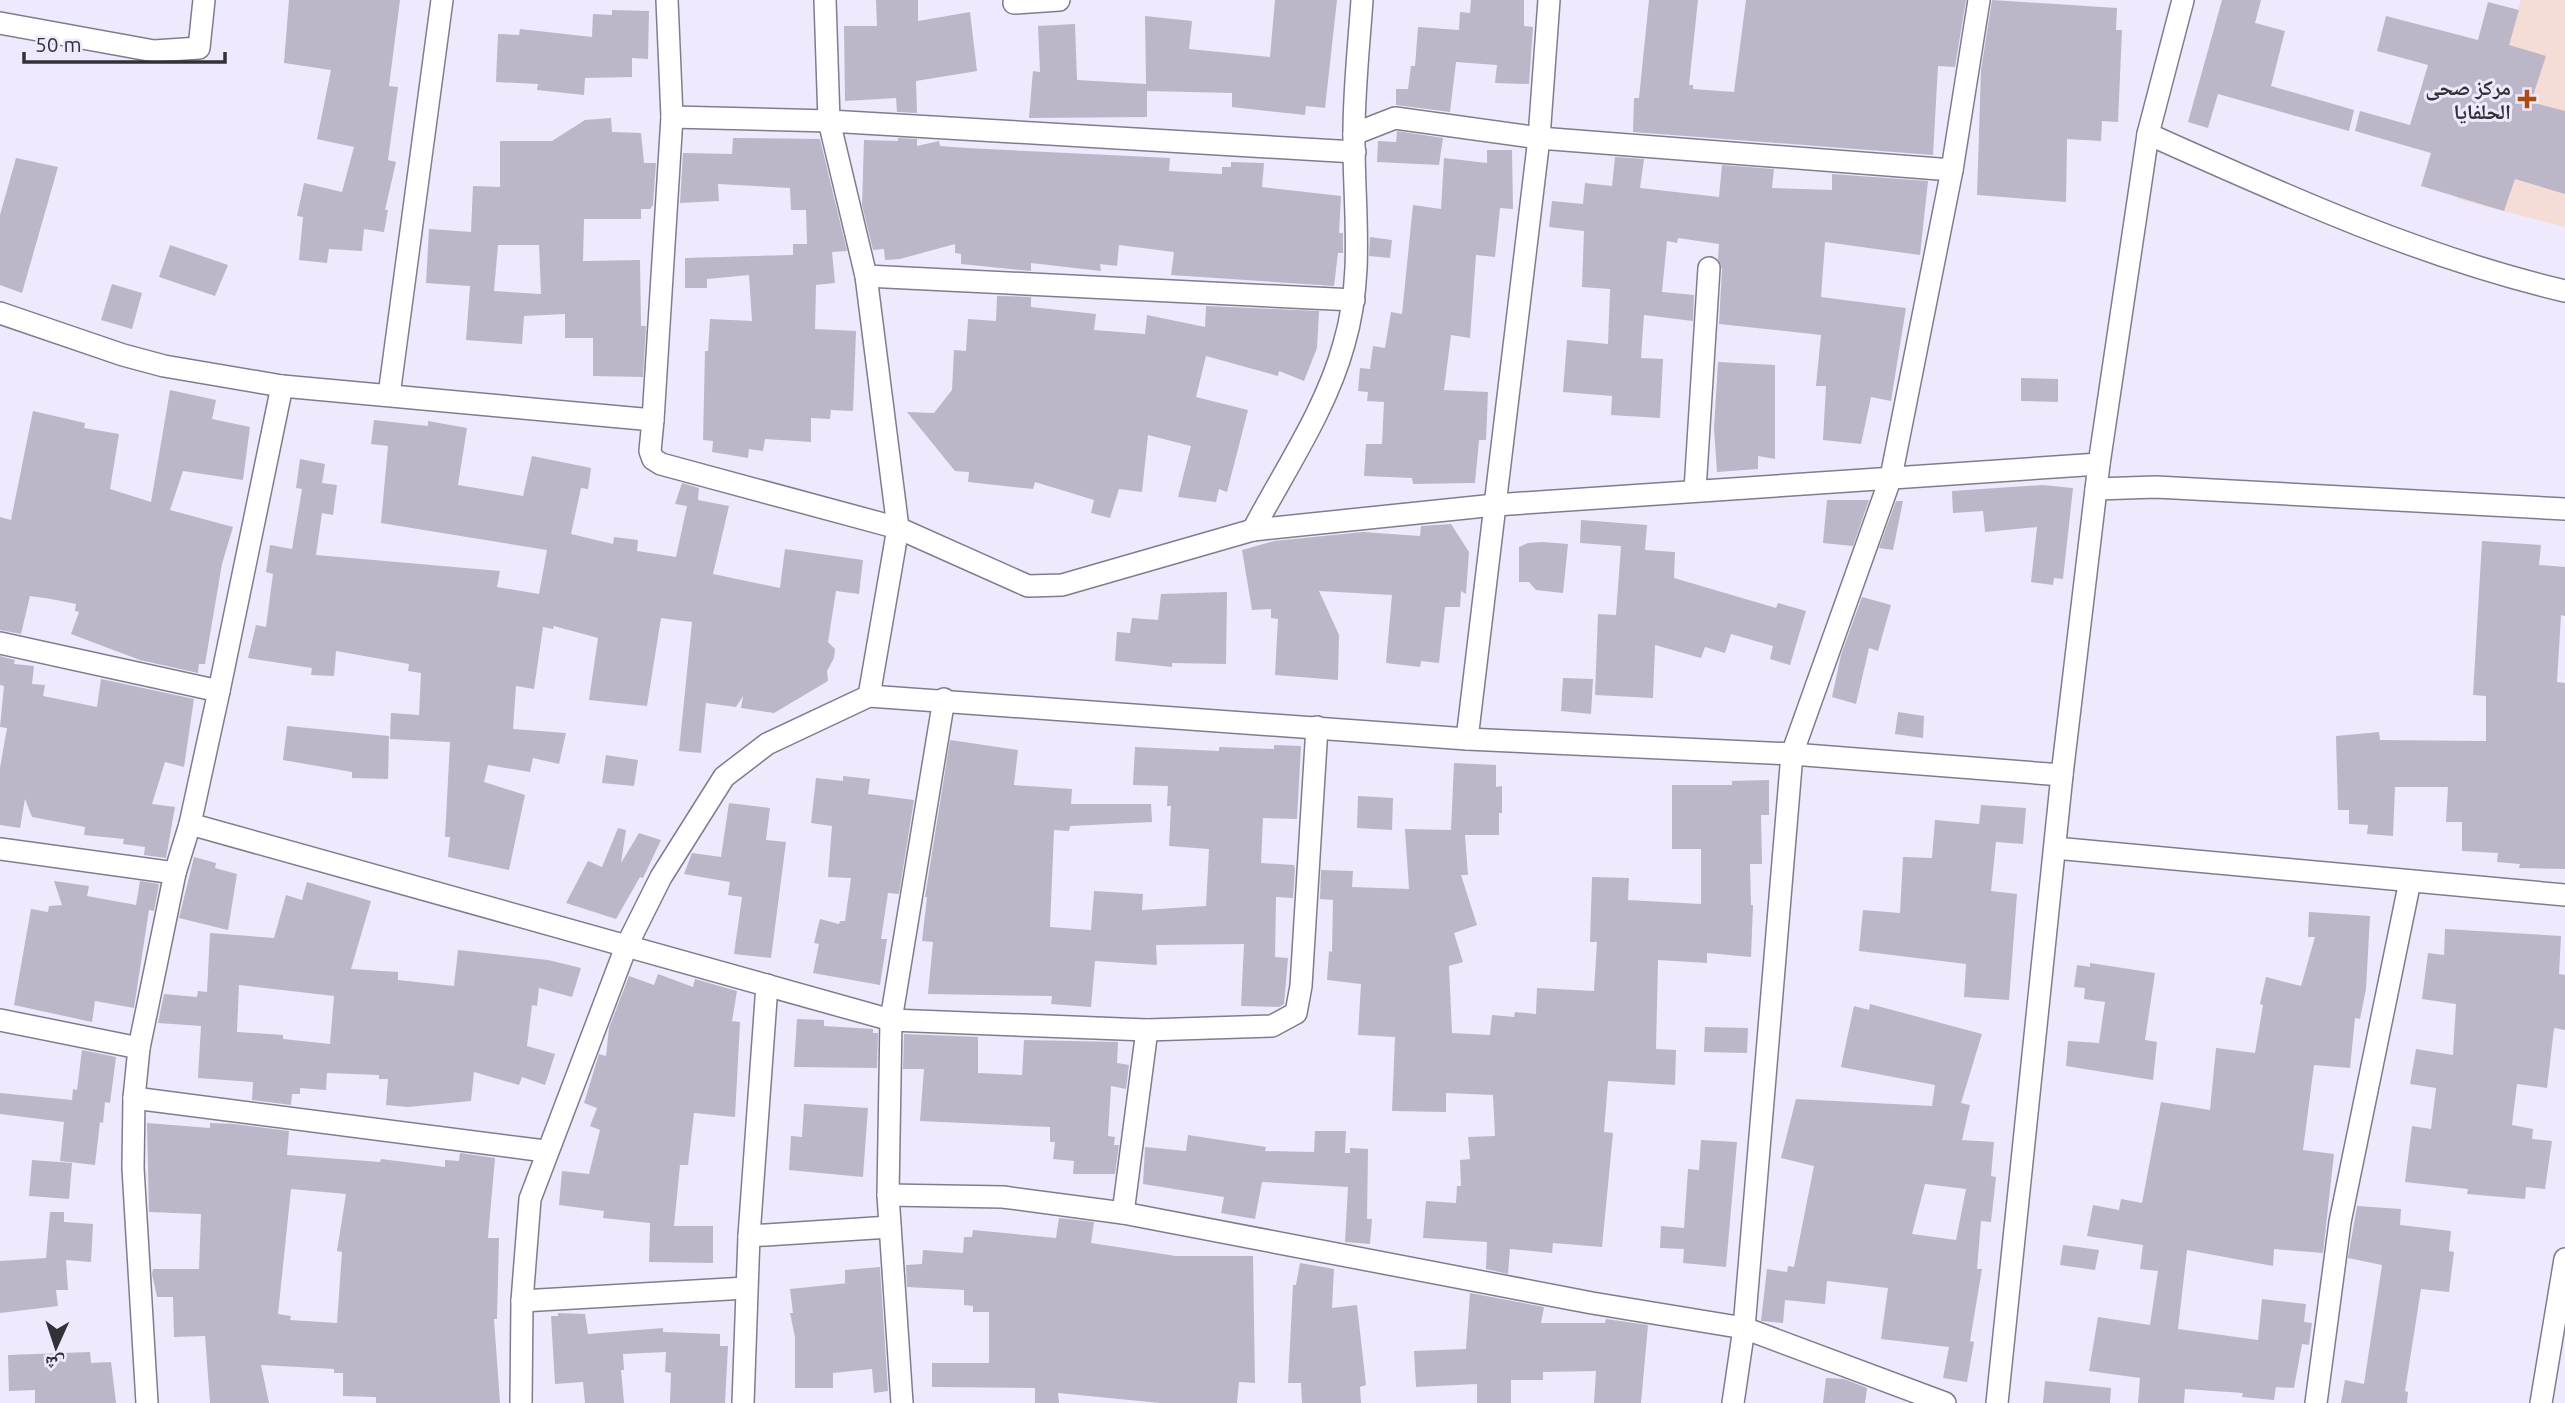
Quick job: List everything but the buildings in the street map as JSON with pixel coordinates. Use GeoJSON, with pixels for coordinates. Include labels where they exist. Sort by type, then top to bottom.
{"type":"FeatureCollection","features":[{"type":"Feature","properties":{"kind":"street"},"geometry":{"type":"LineString","coordinates":[[0,23],[154,51],[199,48],[204,0]]}},
{"type":"Feature","properties":{"kind":"street"},"geometry":{"type":"LineString","coordinates":[[389,395],[442,0]]}},
{"type":"Feature","properties":{"kind":"street"},"geometry":{"type":"LineString","coordinates":[[667,0],[671,117],[650,451],[653,459],[661,464],[898,528],[1028,586],[1062,585],[1252,530],[1495,505],[2099,464]]}},
{"type":"Feature","properties":{"kind":"street"},"geometry":{"type":"LineString","coordinates":[[825,0],[829,121],[866,276],[898,528],[869,696]]}},
{"type":"Feature","properties":{"kind":"street"},"geometry":{"type":"LineString","coordinates":[[1014,3],[1059,0]]}},
{"type":"Feature","properties":{"kind":"street"},"geometry":{"type":"LineString","coordinates":[[1252,530],[1330,383],[1345,344],[1354,300],[1359,232],[1354,143],[1362,0]]}},
{"type":"Feature","properties":{"kind":"street"},"geometry":{"type":"LineString","coordinates":[[1467,739],[1539,138],[1549,0]]}},
{"type":"Feature","properties":{"kind":"street"},"geometry":{"type":"LineString","coordinates":[[1733,1403],[1744,1328],[1791,754],[1891,477],[1952,170],[1979,0]]}},
{"type":"Feature","properties":{"kind":"street"},"geometry":{"type":"LineString","coordinates":[[1997,1403],[2062,775],[2099,464],[2148,134],[2183,0]]}},
{"type":"Feature","properties":{"kind":"street"},"geometry":{"type":"LineString","coordinates":[[671,117],[1354,143],[1395,118],[1539,138],[1952,170]]}},
{"type":"Feature","properties":{"kind":"street"},"geometry":{"type":"LineString","coordinates":[[2148,134],[2300,202],[2493,274],[2565,291]]}},
{"type":"Feature","properties":{"kind":"street"},"geometry":{"type":"LineString","coordinates":[[1695,490],[1709,268]]}},
{"type":"Feature","properties":{"kind":"street"},"geometry":{"type":"LineString","coordinates":[[866,276],[1354,300]]}},
{"type":"Feature","properties":{"kind":"street"},"geometry":{"type":"LineString","coordinates":[[0,313],[122,355],[282,386],[653,420]]}},
{"type":"Feature","properties":{"kind":"street"},"geometry":{"type":"LineString","coordinates":[[147,1403],[133,1168],[134,1098],[139,1048],[176,873],[190,824],[219,691],[282,386]]}},
{"type":"Feature","properties":{"kind":"street"},"geometry":{"type":"LineString","coordinates":[[2096,489],[2156,487],[2565,509]]}},
{"type":"Feature","properties":{"kind":"street"},"geometry":{"type":"LineString","coordinates":[[0,643],[219,691]]}},
{"type":"Feature","properties":{"kind":"street"},"geometry":{"type":"LineString","coordinates":[[521,1403],[522,1301],[530,1199],[545,1151],[626,947],[661,877],[724,777],[767,744],[869,696],[944,699],[1467,739],[1791,754],[2062,775]]}},
{"type":"Feature","properties":{"kind":"street"},"geometry":{"type":"LineString","coordinates":[[902,1403],[888,1195],[891,1020],[944,699]]}},
{"type":"Feature","properties":{"kind":"street"},"geometry":{"type":"LineString","coordinates":[[190,824],[891,1020],[1147,1030],[1272,1026],[1296,1013],[1301,986],[1317,727]]}},
{"type":"Feature","properties":{"kind":"street"},"geometry":{"type":"LineString","coordinates":[[2055,848],[2565,895]]}},
{"type":"Feature","properties":{"kind":"street"},"geometry":{"type":"LineString","coordinates":[[0,849],[176,873]]}},
{"type":"Feature","properties":{"kind":"street"},"geometry":{"type":"LineString","coordinates":[[2316,1403],[2340,1222],[2410,881]]}},
{"type":"Feature","properties":{"kind":"street"},"geometry":{"type":"LineString","coordinates":[[743,1403],[746,1288],[767,985]]}},
{"type":"Feature","properties":{"kind":"street"},"geometry":{"type":"LineString","coordinates":[[0,1020],[139,1048]]}},
{"type":"Feature","properties":{"kind":"street"},"geometry":{"type":"LineString","coordinates":[[1123,1213],[1147,1030]]}},
{"type":"Feature","properties":{"kind":"street"},"geometry":{"type":"LineString","coordinates":[[134,1098],[545,1151]]}},
{"type":"Feature","properties":{"kind":"street"},"geometry":{"type":"LineString","coordinates":[[888,1195],[1003,1198],[1123,1213],[1592,1303],[1744,1328],[1945,1403]]}},
{"type":"Feature","properties":{"kind":"street"},"geometry":{"type":"LineString","coordinates":[[749,1236],[890,1227]]}},
{"type":"Feature","properties":{"kind":"street"},"geometry":{"type":"LineString","coordinates":[[2541,1403],[2565,1259]]}},
{"type":"Feature","properties":{"kind":"street"},"geometry":{"type":"LineString","coordinates":[[522,1301],[746,1288]]}},
{"type":"Feature","properties":{"kind":"shaded area","name":"مركز صحى الحلفايا"},"geometry":{"type":"Polygon","coordinates":[[[2521,0],[2565,0],[2565,227],[2457,199],[2521,0]]]}},
{"type":"Feature","properties":{"kind":"place","name":"مركز صحى الحلفايا"},"geometry":{"type":"Point","coordinates":[2527,99]}}]}
